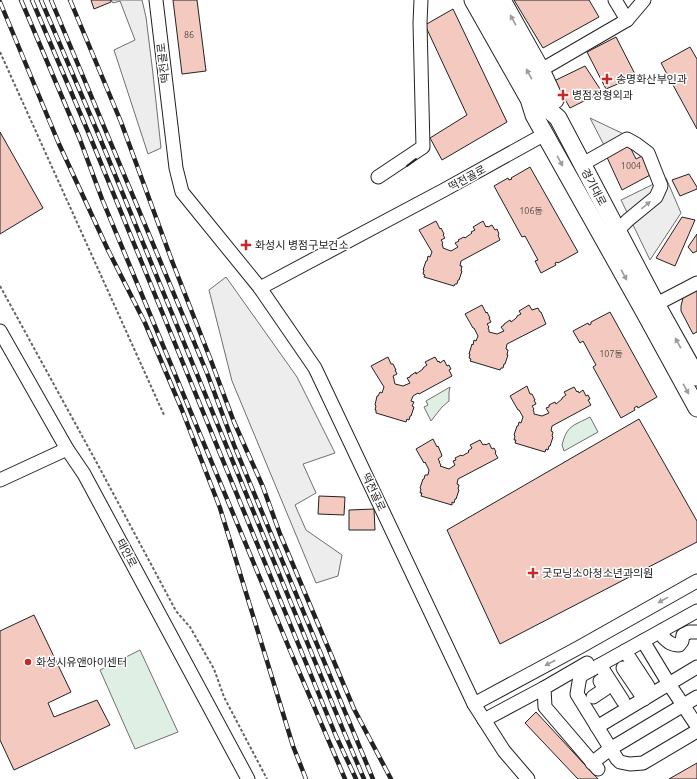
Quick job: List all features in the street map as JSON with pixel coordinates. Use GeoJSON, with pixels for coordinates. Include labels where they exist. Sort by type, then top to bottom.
{"type":"FeatureCollection","features":[{"type":"Feature","properties":{"kind":"main road","name":"경기대로"},"geometry":{"type":"LineString","coordinates":[[466,0],[501,66],[523,103],[534,115],[650,308],[697,377]]}},
{"type":"Feature","properties":{"kind":"main road","name":"경기대로"},"geometry":{"type":"LineString","coordinates":[[473,0],[529,99],[534,115]]}},
{"type":"Feature","properties":{"kind":"main road","name":"경기대로"},"geometry":{"type":"LineString","coordinates":[[488,0],[549,110],[558,118],[617,231],[650,308],[697,408]]}},
{"type":"Feature","properties":{"kind":"main road"},"geometry":{"type":"LineString","coordinates":[[502,0],[541,70],[557,105],[558,118]]}},
{"type":"Feature","properties":{"kind":"street","name":"떡전골로"},"geometry":{"type":"LineString","coordinates":[[156,0],[176,168],[182,192],[260,288],[315,368],[474,704],[504,751],[528,779]]}},
{"type":"Feature","properties":{"kind":"street"},"geometry":{"type":"LineString","coordinates":[[378,177],[422,147],[421,0]]}},
{"type":"Feature","properties":{"kind":"street"},"geometry":{"type":"LineString","coordinates":[[615,0],[628,20]]}},
{"type":"Feature","properties":{"kind":"street"},"geometry":{"type":"LineString","coordinates":[[541,70],[628,20],[644,0]]}},
{"type":"Feature","properties":{"kind":"street","name":"떡전골로"},"geometry":{"type":"LineString","coordinates":[[260,288],[444,190],[545,134]]}},
{"type":"Feature","properties":{"kind":"street"},"geometry":{"type":"LineString","coordinates":[[581,161],[588,161],[627,139],[648,153],[661,186],[656,197],[617,231]]}},
{"type":"Feature","properties":{"kind":"street"},"geometry":{"type":"LineString","coordinates":[[650,308],[697,283]]}},
{"type":"Feature","properties":{"kind":"street","name":"태안로"},"geometry":{"type":"LineString","coordinates":[[0,331],[67,449],[84,474],[248,779]]}},
{"type":"Feature","properties":{"kind":"street"},"geometry":{"type":"LineString","coordinates":[[0,480],[67,449]]}},
{"type":"Feature","properties":{"kind":"street"},"geometry":{"type":"LineString","coordinates":[[474,704],[697,581]]}},
{"type":"Feature","properties":{"kind":"street"},"geometry":{"type":"LineString","coordinates":[[697,609],[663,630],[580,676],[577,694],[616,758],[620,762],[630,764],[643,763],[697,731]]}},
{"type":"Feature","properties":{"kind":"street"},"geometry":{"type":"LineString","coordinates":[[484,720],[697,609]]}},
{"type":"Feature","properties":{"kind":"street"},"geometry":{"type":"LineString","coordinates":[[663,630],[663,637],[668,643],[679,646],[683,635],[689,632],[697,632]]}},
{"type":"Feature","properties":{"kind":"street"},"geometry":{"type":"LineString","coordinates":[[642,641],[669,684],[692,714]]}},
{"type":"Feature","properties":{"kind":"street"},"geometry":{"type":"LineString","coordinates":[[625,651],[647,679]]}},
{"type":"Feature","properties":{"kind":"street"},"geometry":{"type":"LineString","coordinates":[[600,665],[623,688],[644,699]]}},
{"type":"Feature","properties":{"kind":"street"},"geometry":{"type":"LineString","coordinates":[[644,699],[697,668]]}},
{"type":"Feature","properties":{"kind":"street"},"geometry":{"type":"LineString","coordinates":[[592,697],[602,685],[623,688],[644,699]]}},
{"type":"Feature","properties":{"kind":"street"},"geometry":{"type":"LineString","coordinates":[[544,688],[545,707],[595,766],[610,748],[692,714]]}},
{"type":"Feature","properties":{"kind":"street"},"geometry":{"type":"LineString","coordinates":[[597,727],[623,688]]}},
{"type":"Feature","properties":{"kind":"street"},"geometry":{"type":"LineString","coordinates":[[692,714],[697,698]]}},
{"type":"Feature","properties":{"kind":"path"},"geometry":{"type":"LineString","coordinates":[[0,52],[164,416]]}},
{"type":"Feature","properties":{"kind":"path"},"geometry":{"type":"LineString","coordinates":[[0,286],[95,458],[176,611],[190,627],[214,669],[224,697],[267,779]]}},
{"type":"Feature","properties":{"kind":"green space"},"geometry":{"type":"Polygon","coordinates":[[[450,387],[449,401],[431,421],[424,407],[428,405],[426,401],[450,387]]]}},
{"type":"Feature","properties":{"kind":"green space"},"geometry":{"type":"Polygon","coordinates":[[[590,417],[598,432],[564,451],[562,445],[566,433],[575,425],[590,417]]]}},
{"type":"Feature","properties":{"kind":"green space"},"geometry":{"type":"Polygon","coordinates":[[[140,650],[178,732],[135,749],[100,670],[140,650]]]}},
{"type":"Feature","properties":{"kind":"shaded area"},"geometry":{"type":"Polygon","coordinates":[[[111,0],[142,0],[146,17],[161,148],[148,154],[114,50],[135,40],[120,1],[113,3],[111,0]]]}},
{"type":"Feature","properties":{"kind":"shaded area"},"geometry":{"type":"Polygon","coordinates":[[[590,118],[628,136],[606,149],[590,118]]]}},
{"type":"Feature","properties":{"kind":"shaded area"},"geometry":{"type":"Polygon","coordinates":[[[666,178],[681,213],[650,260],[621,200],[666,178]]]}},
{"type":"Feature","properties":{"kind":"shaded area"},"geometry":{"type":"Polygon","coordinates":[[[226,277],[297,377],[335,453],[303,464],[316,493],[295,505],[306,530],[342,555],[338,576],[316,583],[232,381],[209,290],[226,277]]]}},
{"type":"Feature","properties":{"kind":"building"},"geometry":{"type":"Polygon","coordinates":[[[91,0],[111,0],[111,2],[94,9],[91,0]]]}},
{"type":"Feature","properties":{"kind":"building"},"geometry":{"type":"Polygon","coordinates":[[[173,0],[197,0],[206,71],[182,74],[173,0]]]}},
{"type":"Feature","properties":{"kind":"building"},"geometry":{"type":"Polygon","coordinates":[[[514,0],[589,0],[599,17],[543,48],[514,0]]]}},
{"type":"Feature","properties":{"kind":"building"},"geometry":{"type":"Polygon","coordinates":[[[453,9],[507,122],[442,160],[430,138],[467,115],[425,25],[453,9]]]}},
{"type":"Feature","properties":{"kind":"building"},"geometry":{"type":"Polygon","coordinates":[[[616,37],[636,76],[606,89],[587,52],[616,37]]]}},
{"type":"Feature","properties":{"kind":"building"},"geometry":{"type":"Polygon","coordinates":[[[690,47],[697,59],[697,129],[661,63],[690,47]]]}},
{"type":"Feature","properties":{"kind":"building"},"geometry":{"type":"Polygon","coordinates":[[[585,66],[602,92],[570,108],[554,81],[585,66]]]}},
{"type":"Feature","properties":{"kind":"building"},"geometry":{"type":"Polygon","coordinates":[[[0,132],[43,208],[0,234],[0,132]]]}},
{"type":"Feature","properties":{"kind":"building"},"geometry":{"type":"Polygon","coordinates":[[[627,141],[636,159],[646,154],[654,173],[622,190],[605,153],[627,141]]]}},
{"type":"Feature","properties":{"kind":"building"},"geometry":{"type":"Polygon","coordinates":[[[530,167],[578,252],[558,263],[555,263],[556,265],[541,273],[535,261],[538,260],[525,236],[522,237],[494,186],[508,178],[509,180],[512,179],[511,178],[530,167]]]}},
{"type":"Feature","properties":{"kind":"building"},"geometry":{"type":"Polygon","coordinates":[[[689,174],[697,189],[680,196],[672,180],[689,174]]]}},
{"type":"Feature","properties":{"kind":"building"},"geometry":{"type":"Polygon","coordinates":[[[682,217],[695,220],[675,266],[656,258],[682,217]]]}},
{"type":"Feature","properties":{"kind":"building"},"geometry":{"type":"Polygon","coordinates":[[[436,221],[444,234],[443,235],[445,238],[441,240],[443,243],[443,248],[451,251],[458,247],[455,243],[459,241],[458,240],[464,237],[465,238],[472,233],[471,232],[475,230],[473,227],[483,221],[486,227],[492,225],[495,230],[497,229],[499,234],[500,240],[461,261],[460,266],[462,266],[462,271],[457,284],[454,286],[424,277],[425,275],[423,274],[428,256],[430,257],[432,252],[419,230],[436,221]]]}},
{"type":"Feature","properties":{"kind":"building"},"geometry":{"type":"Polygon","coordinates":[[[697,234],[697,251],[693,253],[688,247],[697,234]]]}},
{"type":"Feature","properties":{"kind":"building"},"geometry":{"type":"Polygon","coordinates":[[[697,290],[697,332],[693,334],[681,311],[681,306],[683,298],[688,293],[697,290]]]}},
{"type":"Feature","properties":{"kind":"building"},"geometry":{"type":"Polygon","coordinates":[[[482,305],[490,318],[491,322],[487,324],[489,327],[489,332],[497,334],[504,331],[501,327],[510,320],[511,322],[515,319],[521,314],[519,311],[529,305],[532,310],[538,308],[546,324],[507,344],[506,349],[508,350],[508,355],[503,368],[500,370],[470,361],[471,359],[469,358],[472,344],[473,345],[474,340],[476,341],[478,336],[465,314],[482,305]]]}},
{"type":"Feature","properties":{"kind":"building"},"geometry":{"type":"Polygon","coordinates":[[[610,312],[657,397],[638,408],[637,406],[634,408],[635,410],[621,418],[593,367],[596,365],[583,341],[580,343],[573,331],[588,323],[589,325],[591,324],[591,322],[610,312]]]}},
{"type":"Feature","properties":{"kind":"building"},"geometry":{"type":"Polygon","coordinates":[[[388,357],[396,370],[397,374],[393,376],[395,384],[403,386],[410,383],[407,378],[423,369],[427,365],[425,362],[435,357],[440,363],[444,360],[447,366],[449,365],[451,369],[449,370],[452,376],[413,396],[411,401],[414,402],[412,406],[414,407],[409,420],[407,419],[406,422],[376,413],[375,410],[377,396],[380,392],[382,393],[384,387],[371,366],[388,357]]]}},
{"type":"Feature","properties":{"kind":"building"},"geometry":{"type":"Polygon","coordinates":[[[527,386],[536,404],[532,406],[534,409],[534,414],[542,416],[549,413],[546,408],[549,407],[549,405],[555,402],[556,404],[566,395],[564,392],[574,387],[579,393],[583,390],[586,396],[588,395],[590,399],[588,400],[591,405],[552,426],[551,431],[553,432],[553,437],[548,450],[546,449],[545,452],[515,443],[516,440],[514,440],[517,426],[519,422],[521,423],[523,417],[510,396],[527,386]]]}},
{"type":"Feature","properties":{"kind":"building"},"geometry":{"type":"Polygon","coordinates":[[[639,419],[697,521],[697,542],[500,644],[447,530],[639,419]]]}},
{"type":"Feature","properties":{"kind":"building"},"geometry":{"type":"Polygon","coordinates":[[[433,439],[442,456],[438,459],[441,465],[440,466],[449,469],[455,465],[453,461],[456,460],[455,458],[469,452],[468,451],[472,448],[470,445],[480,440],[483,445],[489,443],[492,449],[494,448],[498,458],[458,479],[457,484],[459,485],[459,490],[454,503],[452,502],[452,505],[421,496],[422,493],[420,493],[423,479],[425,475],[428,475],[429,470],[416,449],[433,439]]]}},
{"type":"Feature","properties":{"kind":"building"},"geometry":{"type":"Polygon","coordinates":[[[319,496],[345,497],[344,515],[318,514],[319,496]]]}},
{"type":"Feature","properties":{"kind":"building"},"geometry":{"type":"Polygon","coordinates":[[[374,509],[375,530],[349,530],[349,510],[374,509]]]}},
{"type":"Feature","properties":{"kind":"building","name":"화성시유앤아이센터"},"geometry":{"type":"Polygon","coordinates":[[[34,615],[71,692],[48,703],[54,717],[97,700],[110,725],[14,770],[0,740],[0,631],[34,615]]]}},
{"type":"Feature","properties":{"kind":"building"},"geometry":{"type":"Polygon","coordinates":[[[536,712],[598,779],[578,779],[525,723],[536,712]]]}},
{"type":"Feature","properties":{"kind":"building"},"geometry":{"type":"Polygon","coordinates":[[[697,763],[697,779],[669,779],[697,763]]]}},
{"type":"Feature","properties":{"kind":"railway"},"geometry":{"type":"LineString","coordinates":[[21,0],[79,137],[102,199],[345,779]]}},
{"type":"Feature","properties":{"kind":"railway"},"geometry":{"type":"LineString","coordinates":[[32,0],[89,134],[336,736],[356,779]]}},
{"type":"Feature","properties":{"kind":"railway"},"geometry":{"type":"LineString","coordinates":[[41,0],[97,131],[364,779]]}},
{"type":"Feature","properties":{"kind":"railway"},"geometry":{"type":"LineString","coordinates":[[51,0],[207,373],[234,445],[373,779]]}},
{"type":"Feature","properties":{"kind":"railway"},"geometry":{"type":"LineString","coordinates":[[70,0],[121,122],[172,261],[234,422],[263,487],[280,534],[354,709],[391,779]]}},
{"type":"Feature","properties":{"kind":"railway"},"geometry":{"type":"LineString","coordinates":[[0,2],[59,144],[108,250],[145,323],[182,410],[220,508],[293,746],[306,779]]}},
{"type":"Feature","properties":{"kind":"wall"},"geometry":{"type":"LineString","coordinates":[[407,166],[416,159]]}},
{"type":"Feature","properties":{"kind":"place","name":"송명화산부인과"},"geometry":{"type":"Point","coordinates":[607,79]}},
{"type":"Feature","properties":{"kind":"place","name":"병점정형외과"},"geometry":{"type":"Point","coordinates":[563,95]}},
{"type":"Feature","properties":{"kind":"place","name":"화성시 병점구보건소"},"geometry":{"type":"Point","coordinates":[246,245]}},
{"type":"Feature","properties":{"kind":"place","name":"굿모닝소아청소년과의원"},"geometry":{"type":"Point","coordinates":[533,573]}},
{"type":"Feature","properties":{"kind":"place","name":"화성시유앤아이센터"},"geometry":{"type":"Point","coordinates":[28,662]}}]}
